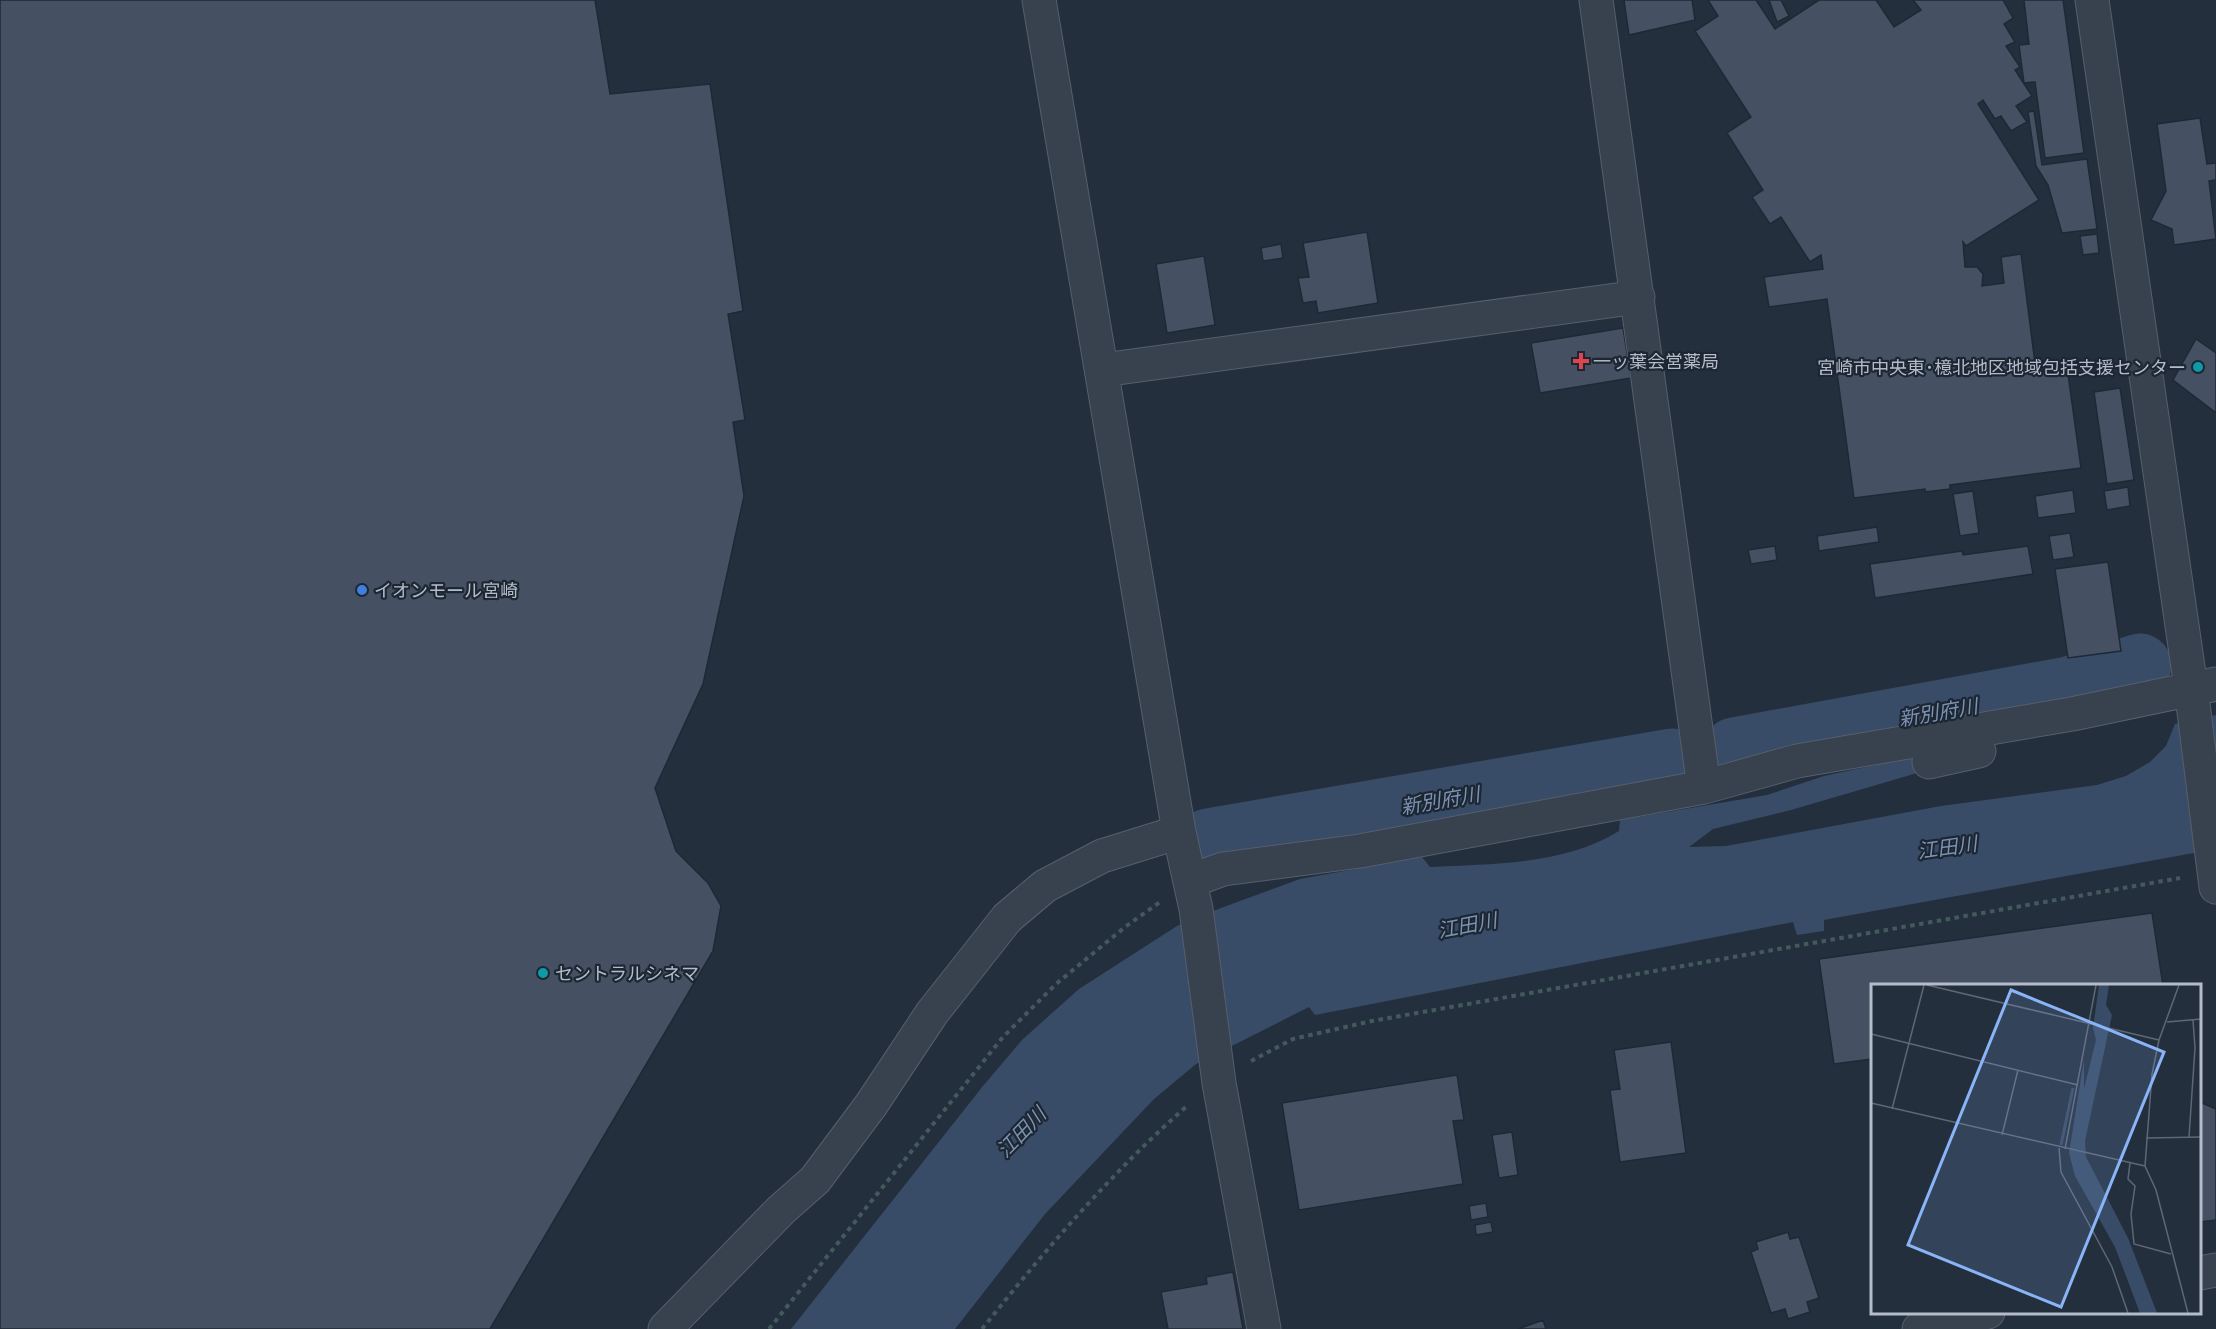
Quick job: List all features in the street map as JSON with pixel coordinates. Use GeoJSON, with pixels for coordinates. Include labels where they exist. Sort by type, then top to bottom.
{"type":"FeatureCollection","features":[{"type":"Feature","properties":{"kind":"street"},"geometry":{"type":"LineString","coordinates":[[1039,0],[1179,832],[1193,895],[1219,1083],[1264,1329]]}},
{"type":"Feature","properties":{"kind":"street"},"geometry":{"type":"LineString","coordinates":[[1596,0],[1704,787]]}},
{"type":"Feature","properties":{"kind":"street"},"geometry":{"type":"LineString","coordinates":[[2092,0],[2200,695],[2214,874]]}},
{"type":"Feature","properties":{"kind":"street"},"geometry":{"type":"LineString","coordinates":[[1103,370],[1638,297]]}},
{"type":"Feature","properties":{"kind":"street"},"geometry":{"type":"LineString","coordinates":[[1193,895],[1223,869],[1360,851],[1704,787],[1797,761],[2072,714],[2200,695]]}},
{"type":"Feature","properties":{"kind":"street"},"geometry":{"type":"LineString","coordinates":[[1929,762],[2014,743],[2037,734],[2072,714]]}},
{"type":"Feature","properties":{"kind":"street"},"geometry":{"type":"LineString","coordinates":[[665,1329],[781,1210],[815,1180],[871,1105],[932,1013],[1007,918],[1046,886],[1102,856],[1179,832]]}},
{"type":"Feature","properties":{"kind":"street"},"geometry":{"type":"LineString","coordinates":[[2201,1273],[2216,1270]]}},
{"type":"Feature","properties":{"kind":"street"},"geometry":{"type":"LineString","coordinates":[[1920,1329],[1980,1314]]}},
{"type":"Feature","properties":{"kind":"path"},"geometry":{"type":"LineString","coordinates":[[982,1329],[1099,1190],[1148,1140],[1197,1097],[1254,1059],[1293,1039],[1360,1023],[1821,940],[2214,874]]}},
{"type":"Feature","properties":{"kind":"path"},"geometry":{"type":"LineString","coordinates":[[769,1329],[1003,1037],[1056,984],[1125,927],[1193,895]]}},
{"type":"Feature","properties":{"kind":"water","name":"江田川"},"geometry":{"type":"Polygon","coordinates":[[[2216,715],[2216,849],[1824,920],[1824,931],[1797,935],[1793,922],[1315,1015],[1309,1007],[1196,1064],[1154,1099],[1045,1214],[955,1329],[791,1329],[1022,1040],[1079,989],[1177,926],[1300,879],[1422,857],[1430,867],[1528,861],[1552,857],[1575,851],[1619,831],[1620,820],[1767,795],[1824,776],[1918,756],[1924,771],[1791,810],[1713,829],[1689,847],[1726,846],[1941,806],[2097,785],[2126,776],[2150,762],[2166,746],[2175,724],[2216,715]]]}},
{"type":"Feature","properties":{"kind":"building","name":"イオンモール宮崎"},"geometry":{"type":"Polygon","coordinates":[[[0,0],[595,0],[610,94],[710,84],[743,311],[728,314],[745,420],[733,422],[744,496],[703,684],[655,788],[676,851],[708,883],[721,906],[713,951],[490,1329],[0,1329],[0,0]]]}},
{"type":"Feature","properties":{"kind":"building"},"geometry":{"type":"Polygon","coordinates":[[[1624,0],[1692,0],[1695,20],[1629,35],[1624,0]]]}},
{"type":"Feature","properties":{"kind":"building"},"geometry":{"type":"Polygon","coordinates":[[[1708,0],[1756,0],[1775,29],[1819,0],[1876,0],[1894,27],[1921,10],[1913,0],[2003,0],[2013,18],[2004,24],[2015,42],[2006,46],[2020,67],[2015,70],[2032,96],[2016,106],[2027,122],[2011,131],[2001,116],[1995,119],[1983,100],[1978,104],[2039,200],[1966,246],[1963,242],[1965,267],[1977,267],[1983,274],[1982,286],[2004,283],[2001,257],[2021,254],[2036,371],[2067,367],[2081,468],[1950,485],[1950,489],[1925,492],[1925,489],[1854,498],[1827,299],[1769,307],[1764,277],[1823,269],[1821,255],[1810,262],[1781,217],[1770,224],[1752,197],[1763,190],[1727,133],[1751,117],[1695,31],[1718,16],[1708,0]]]}},
{"type":"Feature","properties":{"kind":"building"},"geometry":{"type":"Polygon","coordinates":[[[1769,0],[1781,0],[1789,16],[1777,22],[1769,0]]]}},
{"type":"Feature","properties":{"kind":"building"},"geometry":{"type":"Polygon","coordinates":[[[2024,0],[2063,0],[2084,153],[2045,158],[2035,82],[2024,83],[2019,45],[2029,44],[2024,0]]]}},
{"type":"Feature","properties":{"kind":"building"},"geometry":{"type":"Polygon","coordinates":[[[2034,111],[2042,165],[2087,159],[2097,229],[2062,233],[2048,185],[2036,166],[2028,112],[2034,111]]]}},
{"type":"Feature","properties":{"kind":"building"},"geometry":{"type":"Polygon","coordinates":[[[2200,118],[2207,164],[2216,163],[2216,180],[2209,181],[2216,239],[2174,245],[2172,229],[2151,220],[2166,191],[2157,124],[2200,118]]]}},
{"type":"Feature","properties":{"kind":"building"},"geometry":{"type":"Polygon","coordinates":[[[1367,232],[1378,303],[1318,313],[1316,301],[1303,303],[1298,278],[1309,277],[1303,243],[1367,232]]]}},
{"type":"Feature","properties":{"kind":"building"},"geometry":{"type":"Polygon","coordinates":[[[2097,234],[2099,253],[2083,255],[2080,236],[2097,234]]]}},
{"type":"Feature","properties":{"kind":"building"},"geometry":{"type":"Polygon","coordinates":[[[1281,244],[1283,258],[1263,261],[1261,248],[1281,244]]]}},
{"type":"Feature","properties":{"kind":"building"},"geometry":{"type":"Polygon","coordinates":[[[1204,256],[1215,325],[1167,333],[1156,264],[1204,256]]]}},
{"type":"Feature","properties":{"kind":"building","name":"一ッ葉会営薬局"},"geometry":{"type":"Polygon","coordinates":[[[1623,328],[1631,378],[1540,393],[1531,343],[1623,328]]]}},
{"type":"Feature","properties":{"kind":"building","name":"宮崎市中央東･檍北地区地域包括支援センター"},"geometry":{"type":"Polygon","coordinates":[[[2196,339],[2216,353],[2216,413],[2173,380],[2196,339]]]}},
{"type":"Feature","properties":{"kind":"building"},"geometry":{"type":"Polygon","coordinates":[[[2120,388],[2134,480],[2107,484],[2094,392],[2120,388]]]}},
{"type":"Feature","properties":{"kind":"building"},"geometry":{"type":"Polygon","coordinates":[[[2128,487],[2130,506],[2107,510],[2104,491],[2128,487]]]}},
{"type":"Feature","properties":{"kind":"building"},"geometry":{"type":"Polygon","coordinates":[[[2073,490],[2076,513],[2038,518],[2035,496],[2073,490]]]}},
{"type":"Feature","properties":{"kind":"building"},"geometry":{"type":"Polygon","coordinates":[[[1973,491],[1979,533],[1960,536],[1953,494],[1973,491]]]}},
{"type":"Feature","properties":{"kind":"building"},"geometry":{"type":"Polygon","coordinates":[[[1877,527],[1879,542],[1819,551],[1817,536],[1877,527]]]}},
{"type":"Feature","properties":{"kind":"building"},"geometry":{"type":"Polygon","coordinates":[[[2070,533],[2074,557],[2053,560],[2049,536],[2070,533]]]}},
{"type":"Feature","properties":{"kind":"building"},"geometry":{"type":"Polygon","coordinates":[[[1775,546],[1777,560],[1751,564],[1748,550],[1775,546]]]}},
{"type":"Feature","properties":{"kind":"building"},"geometry":{"type":"Polygon","coordinates":[[[2028,546],[2033,574],[1875,598],[1870,564],[1962,551],[1963,555],[2028,546]]]}},
{"type":"Feature","properties":{"kind":"building"},"geometry":{"type":"Polygon","coordinates":[[[2108,562],[2121,651],[2068,658],[2055,569],[2108,562]]]}},
{"type":"Feature","properties":{"kind":"building"},"geometry":{"type":"Polygon","coordinates":[[[2152,913],[2163,984],[1871,984],[1871,1059],[1834,1064],[1819,959],[2152,913]]]}},
{"type":"Feature","properties":{"kind":"building"},"geometry":{"type":"Polygon","coordinates":[[[1671,1042],[1686,1153],[1620,1162],[1610,1090],[1620,1089],[1614,1050],[1671,1042]]]}},
{"type":"Feature","properties":{"kind":"building"},"geometry":{"type":"Polygon","coordinates":[[[1457,1075],[1464,1120],[1453,1121],[1463,1184],[1299,1210],[1282,1103],[1457,1075]]]}},
{"type":"Feature","properties":{"kind":"building"},"geometry":{"type":"Polygon","coordinates":[[[2201,1102],[2216,1109],[2216,1220],[2201,1222],[2201,1102]]]}},
{"type":"Feature","properties":{"kind":"building"},"geometry":{"type":"Polygon","coordinates":[[[1512,1132],[1518,1175],[1499,1178],[1492,1135],[1512,1132]]]}},
{"type":"Feature","properties":{"kind":"building"},"geometry":{"type":"Polygon","coordinates":[[[1486,1203],[1488,1217],[1471,1220],[1469,1206],[1486,1203]]]}},
{"type":"Feature","properties":{"kind":"building"},"geometry":{"type":"Polygon","coordinates":[[[1491,1222],[1493,1232],[1476,1235],[1475,1225],[1491,1222]]]}},
{"type":"Feature","properties":{"kind":"building"},"geometry":{"type":"Polygon","coordinates":[[[1788,1232],[1790,1239],[1799,1237],[1819,1298],[1807,1302],[1810,1312],[1788,1319],[1785,1309],[1771,1313],[1751,1252],[1758,1249],[1756,1242],[1788,1232]]]}},
{"type":"Feature","properties":{"kind":"building"},"geometry":{"type":"Polygon","coordinates":[[[1233,1272],[1243,1329],[1168,1329],[1161,1292],[1207,1284],[1206,1277],[1233,1272]]]}},
{"type":"Feature","properties":{"kind":"building"},"geometry":{"type":"Polygon","coordinates":[[[1543,1320],[1546,1329],[1518,1329],[1543,1320]]]}},
{"type":"Feature","properties":{"kind":"waterway","name":"新別府川"},"geometry":{"type":"LineString","coordinates":[[1734,749],[2069,688],[2140,665]]}},
{"type":"Feature","properties":{"kind":"waterway","name":"新別府川"},"geometry":{"type":"LineString","coordinates":[[1208,840],[1672,760]]}},
{"type":"Feature","properties":{"kind":"place","name":"一ッ葉会営薬局"},"geometry":{"type":"Point","coordinates":[1581,361]}},
{"type":"Feature","properties":{"kind":"place","name":"宮崎市中央東･檍北地区地域包括支援センター"},"geometry":{"type":"Point","coordinates":[2198,367]}},
{"type":"Feature","properties":{"kind":"place","name":"イオンモール宮崎"},"geometry":{"type":"Point","coordinates":[362,590]}},
{"type":"Feature","properties":{"kind":"place","name":"セントラルシネマ"},"geometry":{"type":"Point","coordinates":[543,973]}}]}
